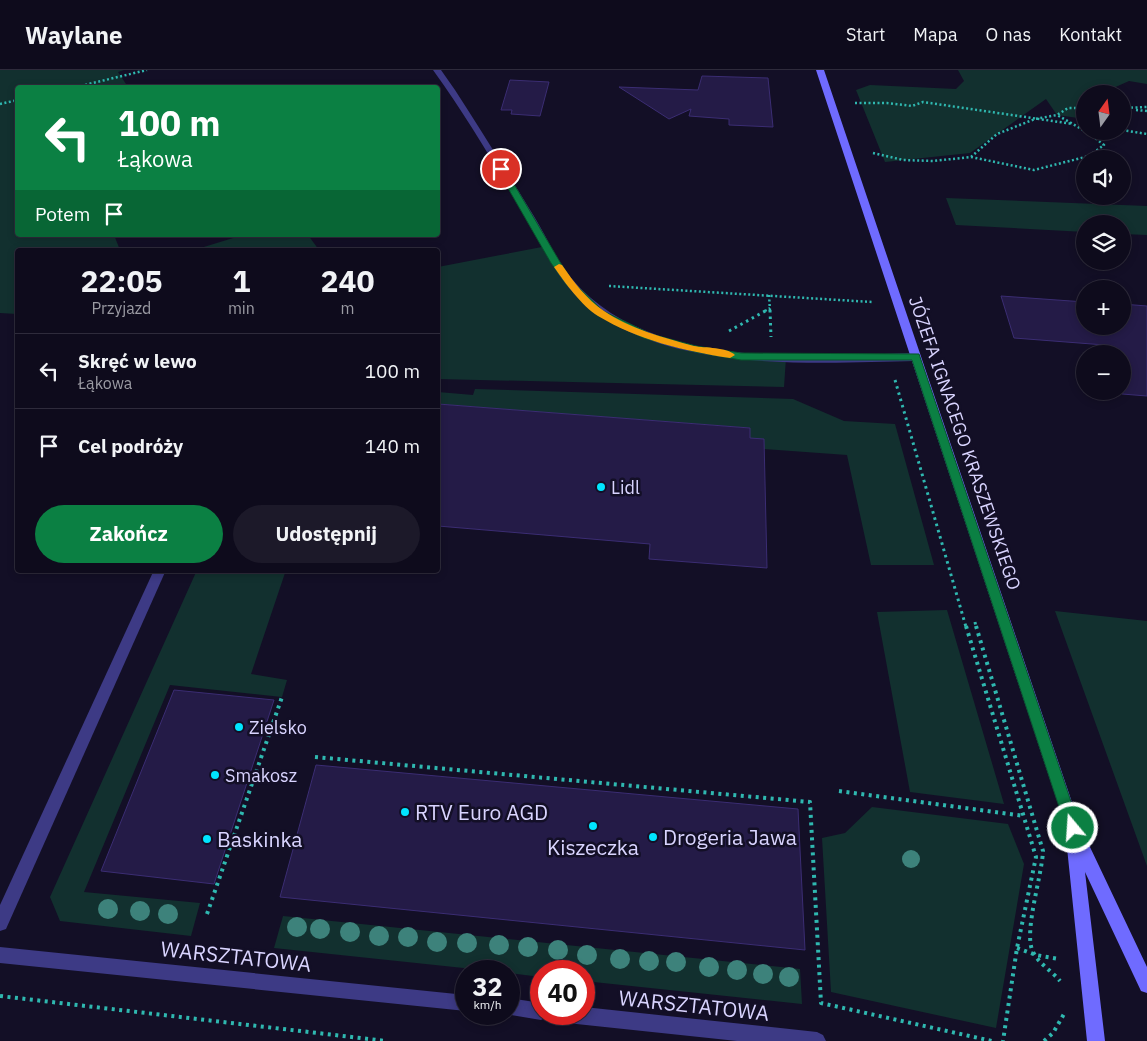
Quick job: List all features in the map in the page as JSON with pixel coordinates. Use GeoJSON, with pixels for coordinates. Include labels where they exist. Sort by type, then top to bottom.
{"type":"FeatureCollection","features":[{"type":"Feature","properties":{"kind":"street"},"geometry":{"type":"LineString","coordinates":[[437,70],[511,186],[570,284],[600,313],[647,336],[696,349],[741,357],[916,357]]}},
{"type":"Feature","properties":{"kind":"street","name":"JÓZEFA IGNACEGO KRASZEWSKIEGO"},"geometry":{"type":"LineString","coordinates":[[820,70],[1073,828],[1147,985]]}},
{"type":"Feature","properties":{"kind":"street"},"geometry":{"type":"LineString","coordinates":[[0,923],[159,573]]}},
{"type":"Feature","properties":{"kind":"street","name":"JÓZEFA IGNACEGO KRASZEWSKIEGO"},"geometry":{"type":"LineString","coordinates":[[1073,828],[1096,1041]]}},
{"type":"Feature","properties":{"kind":"street","name":"WARSZTATOWA"},"geometry":{"type":"LineString","coordinates":[[0,954],[455,1002]]}},
{"type":"Feature","properties":{"kind":"street","name":"WARSZTATOWA"},"geometry":{"type":"LineString","coordinates":[[595,1017],[817,1041]]}},
{"type":"Feature","properties":{"kind":"path"},"geometry":{"type":"LineString","coordinates":[[84,85],[147,70]]}},
{"type":"Feature","properties":{"kind":"path"},"geometry":{"type":"LineString","coordinates":[[0,104],[15,101]]}},
{"type":"Feature","properties":{"kind":"path"},"geometry":{"type":"LineString","coordinates":[[849,103],[887,103],[912,106],[923,102],[1073,124]]}},
{"type":"Feature","properties":{"kind":"path"},"geometry":{"type":"LineString","coordinates":[[971,157],[997,134],[1035,119],[1057,115],[1068,108],[1076,108]]}},
{"type":"Feature","properties":{"kind":"path"},"geometry":{"type":"LineString","coordinates":[[1131,108],[1147,109]]}},
{"type":"Feature","properties":{"kind":"path"},"geometry":{"type":"LineString","coordinates":[[1057,115],[1076,126]]}},
{"type":"Feature","properties":{"kind":"path"},"geometry":{"type":"LineString","coordinates":[[1131,131],[1147,134]]}},
{"type":"Feature","properties":{"kind":"path"},"geometry":{"type":"LineString","coordinates":[[866,151],[903,160],[933,161],[971,157],[1034,170],[1089,156],[1104,144],[1098,140]]}},
{"type":"Feature","properties":{"kind":"path"},"geometry":{"type":"LineString","coordinates":[[570,284],[897,303]]}},
{"type":"Feature","properties":{"kind":"path"},"geometry":{"type":"LineString","coordinates":[[870,292],[875,310]]}},
{"type":"Feature","properties":{"kind":"path"},"geometry":{"type":"LineString","coordinates":[[769,295],[770,337],[786,358]]}},
{"type":"Feature","properties":{"kind":"path"},"geometry":{"type":"LineString","coordinates":[[696,349],[770,308]]}},
{"type":"Feature","properties":{"kind":"path"},"geometry":{"type":"LineString","coordinates":[[889,357],[988,701],[1036,858],[1016,948],[1003,1041]]}},
{"type":"Feature","properties":{"kind":"path"},"geometry":{"type":"LineString","coordinates":[[973,616],[1043,851],[1044,863],[1030,944],[1033,952],[1054,973],[1063,986]]}},
{"type":"Feature","properties":{"kind":"path"},"geometry":{"type":"LineString","coordinates":[[207,914],[282,697]]}},
{"type":"Feature","properties":{"kind":"path"},"geometry":{"type":"LineString","coordinates":[[315,756],[810,802],[821,1003],[992,1041]]}},
{"type":"Feature","properties":{"kind":"path"},"geometry":{"type":"LineString","coordinates":[[839,792],[1024,816]]}},
{"type":"Feature","properties":{"kind":"path"},"geometry":{"type":"LineString","coordinates":[[0,996],[386,1041]]}},
{"type":"Feature","properties":{"kind":"path"},"geometry":{"type":"LineString","coordinates":[[1044,1041],[1054,1033],[1065,1009]]}},
{"type":"Feature","properties":{"kind":"green space"},"geometry":{"type":"Polygon","coordinates":[[[0,70],[124,70],[118,72],[127,85],[15,85],[15,237],[115,237],[119,248],[15,248],[15,314],[0,313],[0,70]]]}},
{"type":"Feature","properties":{"kind":"green space"},"geometry":{"type":"Polygon","coordinates":[[[958,70],[1147,70],[1147,84],[1129,81],[1120,85],[1076,85],[1076,118],[1057,115],[1046,99],[970,153],[885,162],[856,90],[870,85],[956,89],[964,81],[958,70]]]}},
{"type":"Feature","properties":{"kind":"green space"},"geometry":{"type":"Polygon","coordinates":[[[946,198],[1076,203],[1076,205],[1147,206],[1147,235],[1131,234],[1131,215],[1076,215],[1076,232],[956,225],[946,198]]]}},
{"type":"Feature","properties":{"kind":"green space"},"geometry":{"type":"Polygon","coordinates":[[[236,237],[309,237],[318,248],[201,248],[236,237]]]}},
{"type":"Feature","properties":{"kind":"green space"},"geometry":{"type":"Polygon","coordinates":[[[547,246],[556,263],[600,313],[647,336],[696,349],[786,358],[784,387],[440,379],[440,267],[547,246]]]}},
{"type":"Feature","properties":{"kind":"green space"},"geometry":{"type":"Polygon","coordinates":[[[475,389],[793,399],[844,421],[895,424],[934,565],[871,565],[847,455],[764,449],[750,438],[750,428],[440,404],[440,392],[473,395],[475,389]]]}},
{"type":"Feature","properties":{"kind":"green space"},"geometry":{"type":"Polygon","coordinates":[[[196,573],[285,573],[251,674],[287,680],[282,697],[170,685],[84,892],[200,903],[191,936],[60,921],[50,897],[196,573]]]}},
{"type":"Feature","properties":{"kind":"green space"},"geometry":{"type":"Polygon","coordinates":[[[947,610],[1004,804],[910,792],[877,612],[947,610]]]}},
{"type":"Feature","properties":{"kind":"green space"},"geometry":{"type":"Polygon","coordinates":[[[1055,611],[1147,621],[1147,866],[1055,611]]]}},
{"type":"Feature","properties":{"kind":"green space"},"geometry":{"type":"Polygon","coordinates":[[[872,807],[1008,824],[1024,864],[996,1028],[831,992],[822,838],[845,833],[872,807]]]}},
{"type":"Feature","properties":{"kind":"green space"},"geometry":{"type":"Polygon","coordinates":[[[283,916],[800,969],[802,1004],[595,982],[595,960],[530,960],[530,976],[520,974],[520,960],[455,960],[455,967],[274,948],[283,916]]]}},
{"type":"Feature","properties":{"kind":"building"},"geometry":{"type":"Polygon","coordinates":[[[702,76],[768,78],[773,127],[729,125],[729,119],[689,116],[691,109],[669,119],[619,87],[698,90],[702,76]]]}},
{"type":"Feature","properties":{"kind":"building"},"geometry":{"type":"Polygon","coordinates":[[[510,80],[549,82],[540,116],[511,114],[512,110],[501,110],[510,80]]]}},
{"type":"Feature","properties":{"kind":"building"},"geometry":{"type":"Polygon","coordinates":[[[1001,296],[1076,301],[1076,335],[1131,335],[1131,305],[1147,306],[1147,396],[1131,395],[1131,345],[1105,345],[1014,338],[1001,296]]]}},
{"type":"Feature","properties":{"kind":"building","name":"Lidl"},"geometry":{"type":"Polygon","coordinates":[[[440,404],[750,428],[750,438],[764,439],[767,568],[649,559],[650,544],[440,526],[440,404]]]}},
{"type":"Feature","properties":{"kind":"building"},"geometry":{"type":"Polygon","coordinates":[[[174,690],[274,700],[214,884],[101,871],[174,690]]]}},
{"type":"Feature","properties":{"kind":"building"},"geometry":{"type":"Polygon","coordinates":[[[316,765],[798,809],[805,950],[280,897],[316,765]]]}},
{"type":"Feature","properties":{"kind":"slow traffic"},"geometry":{"type":"LineString","coordinates":[[559,267],[570,284],[600,313],[647,336],[696,349],[730,355]]}},
{"type":"Feature","properties":{"kind":"place","name":"Lidl"},"geometry":{"type":"Point","coordinates":[601,487]}},
{"type":"Feature","properties":{"kind":"place","name":"Zielsko"},"geometry":{"type":"Point","coordinates":[239,727]}},
{"type":"Feature","properties":{"kind":"place","name":"Smakosz"},"geometry":{"type":"Point","coordinates":[215,775]}},
{"type":"Feature","properties":{"kind":"place","name":"RTV Euro AGD"},"geometry":{"type":"Point","coordinates":[405,812]}},
{"type":"Feature","properties":{"kind":"place","name":"Kiszeczka"},"geometry":{"type":"Point","coordinates":[593,826]}},
{"type":"Feature","properties":{"kind":"place","name":"Drogeria Jawa"},"geometry":{"type":"Point","coordinates":[653,837]}},
{"type":"Feature","properties":{"kind":"place","name":"Baskinka"},"geometry":{"type":"Point","coordinates":[207,839]}},
{"type":"Feature","properties":{"kind":"route"},"geometry":{"type":"LineString","coordinates":[[501,169],[570,284],[600,313],[647,336],[696,349],[741,357],[916,357],[1073,828]]}}]}
